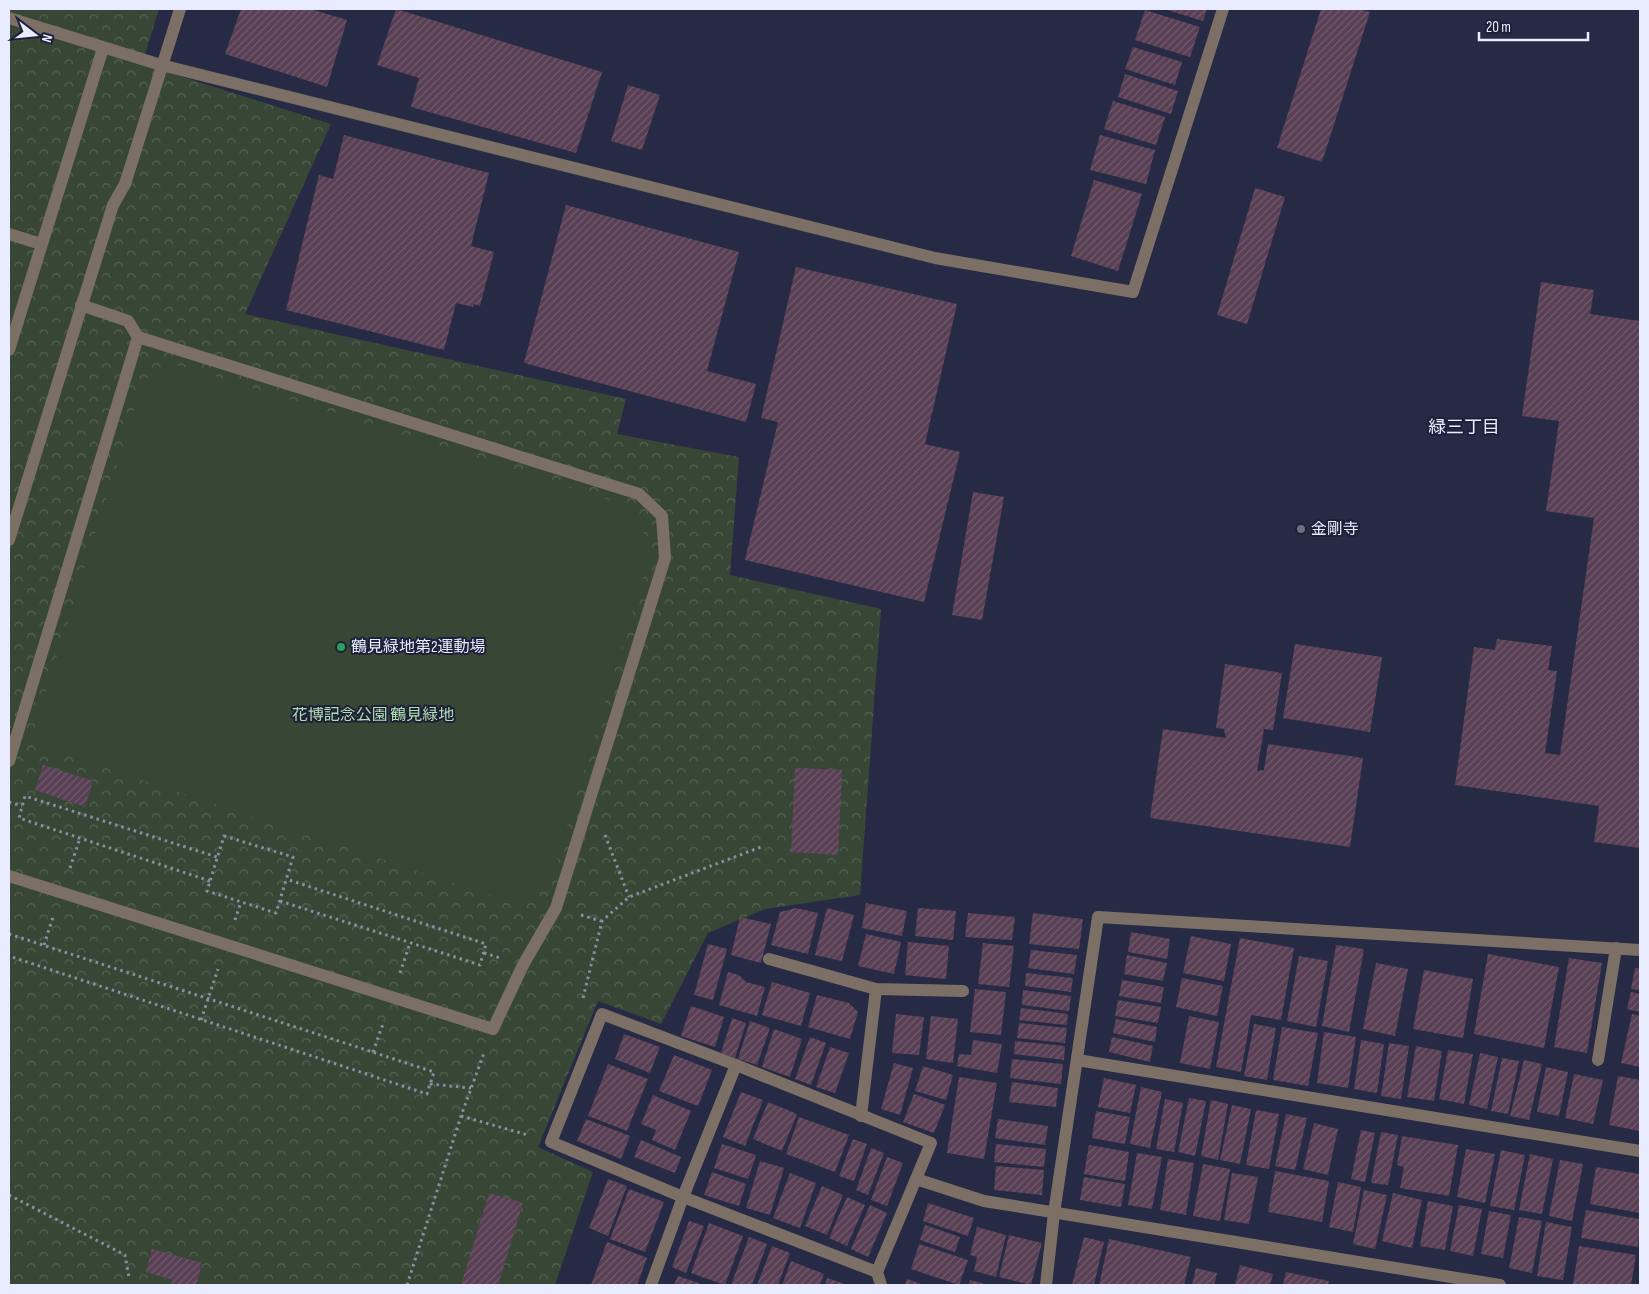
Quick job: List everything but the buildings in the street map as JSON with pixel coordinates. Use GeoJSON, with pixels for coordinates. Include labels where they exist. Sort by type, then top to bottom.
{"type":"FeatureCollection","features":[{"type":"Feature","properties":{"kind":"street"},"geometry":{"type":"LineString","coordinates":[[9,540],[113,205],[125,184],[180,9]]}},
{"type":"Feature","properties":{"kind":"street"},"geometry":{"type":"LineString","coordinates":[[9,18],[161,65],[935,258],[1132,292],[1223,9]]}},
{"type":"Feature","properties":{"kind":"street"},"geometry":{"type":"LineString","coordinates":[[9,350],[103,48]]}},
{"type":"Feature","properties":{"kind":"street"},"geometry":{"type":"LineString","coordinates":[[9,234],[41,244]]}},
{"type":"Feature","properties":{"kind":"street"},"geometry":{"type":"LineString","coordinates":[[9,876],[493,1029],[523,965],[556,908],[666,558],[662,516],[639,494],[138,337],[128,320],[81,305]]}},
{"type":"Feature","properties":{"kind":"street"},"geometry":{"type":"LineString","coordinates":[[9,761],[138,337]]}},
{"type":"Feature","properties":{"kind":"street"},"geometry":{"type":"LineString","coordinates":[[1046,1285],[1054,1213],[1098,917],[1640,950]]}},
{"type":"Feature","properties":{"kind":"street"},"geometry":{"type":"LineString","coordinates":[[1598,1060],[1616,948]]}},
{"type":"Feature","properties":{"kind":"street"},"geometry":{"type":"LineString","coordinates":[[770,959],[876,989],[963,991]]}},
{"type":"Feature","properties":{"kind":"street"},"geometry":{"type":"LineString","coordinates":[[861,1116],[876,989]]}},
{"type":"Feature","properties":{"kind":"street"},"geometry":{"type":"LineString","coordinates":[[877,1272],[683,1197],[551,1142],[602,1014],[931,1143],[877,1272],[881,1285]]}},
{"type":"Feature","properties":{"kind":"street"},"geometry":{"type":"LineString","coordinates":[[1077,1060],[1640,1150]]}},
{"type":"Feature","properties":{"kind":"street"},"geometry":{"type":"LineString","coordinates":[[651,1285],[683,1197],[736,1065]]}},
{"type":"Feature","properties":{"kind":"street"},"geometry":{"type":"LineString","coordinates":[[916,1179],[984,1200],[1054,1213],[1500,1285]]}},
{"type":"Feature","properties":{"kind":"path"},"geometry":{"type":"LineString","coordinates":[[210,880],[19,818],[25,796],[217,857]]}},
{"type":"Feature","properties":{"kind":"path"},"geometry":{"type":"LineString","coordinates":[[590,798],[629,897]]}},
{"type":"Feature","properties":{"kind":"path"},"geometry":{"type":"LineString","coordinates":[[9,802],[22,806]]}},
{"type":"Feature","properties":{"kind":"path"},"geometry":{"type":"LineString","coordinates":[[224,836],[293,857],[286,879],[276,913],[207,891],[224,836]]}},
{"type":"Feature","properties":{"kind":"path"},"geometry":{"type":"LineString","coordinates":[[602,1014],[582,999],[602,921],[629,897],[761,847]]}},
{"type":"Feature","properties":{"kind":"path"},"geometry":{"type":"LineString","coordinates":[[280,901],[480,965],[486,944],[286,879]]}},
{"type":"Feature","properties":{"kind":"path"},"geometry":{"type":"LineString","coordinates":[[9,934],[434,1072],[427,1094],[9,956]]}},
{"type":"Feature","properties":{"kind":"path"},"geometry":{"type":"LineString","coordinates":[[407,1285],[471,1088],[493,1029]]}},
{"type":"Feature","properties":{"kind":"path"},"geometry":{"type":"LineString","coordinates":[[430,1084],[471,1088]]}},
{"type":"Feature","properties":{"kind":"path"},"geometry":{"type":"LineString","coordinates":[[462,1116],[551,1142]]}},
{"type":"Feature","properties":{"kind":"path"},"geometry":{"type":"LineString","coordinates":[[9,1195],[125,1255],[129,1278]]}},
{"type":"Feature","properties":{"kind":"green space","name":"花博記念公園 鶴見緑地"},"geometry":{"type":"Polygon","coordinates":[[[9,9],[159,9],[142,64],[331,124],[245,314],[626,399],[617,434],[739,457],[730,575],[881,609],[860,895],[765,909],[708,933],[661,1024],[598,1001],[538,1147],[593,1172],[555,1285],[9,1285],[9,9]]]}},
{"type":"Feature","properties":{"kind":"green space","name":"鶴見緑地第2運動場"},"geometry":{"type":"Polygon","coordinates":[[[169,362],[632,507],[651,550],[549,886],[520,905],[30,743],[143,381],[169,362]]]}},
{"type":"Feature","properties":{"kind":"place","name":"金剛寺"},"geometry":{"type":"Point","coordinates":[1301,529]}},
{"type":"Feature","properties":{"kind":"place","name":"鶴見緑地第2運動場"},"geometry":{"type":"Point","coordinates":[341,647]}},
{"type":"Feature","properties":{"kind":"district","name":"緑三丁目"},"geometry":{"type":"Point","coordinates":[1464,427]}}]}
